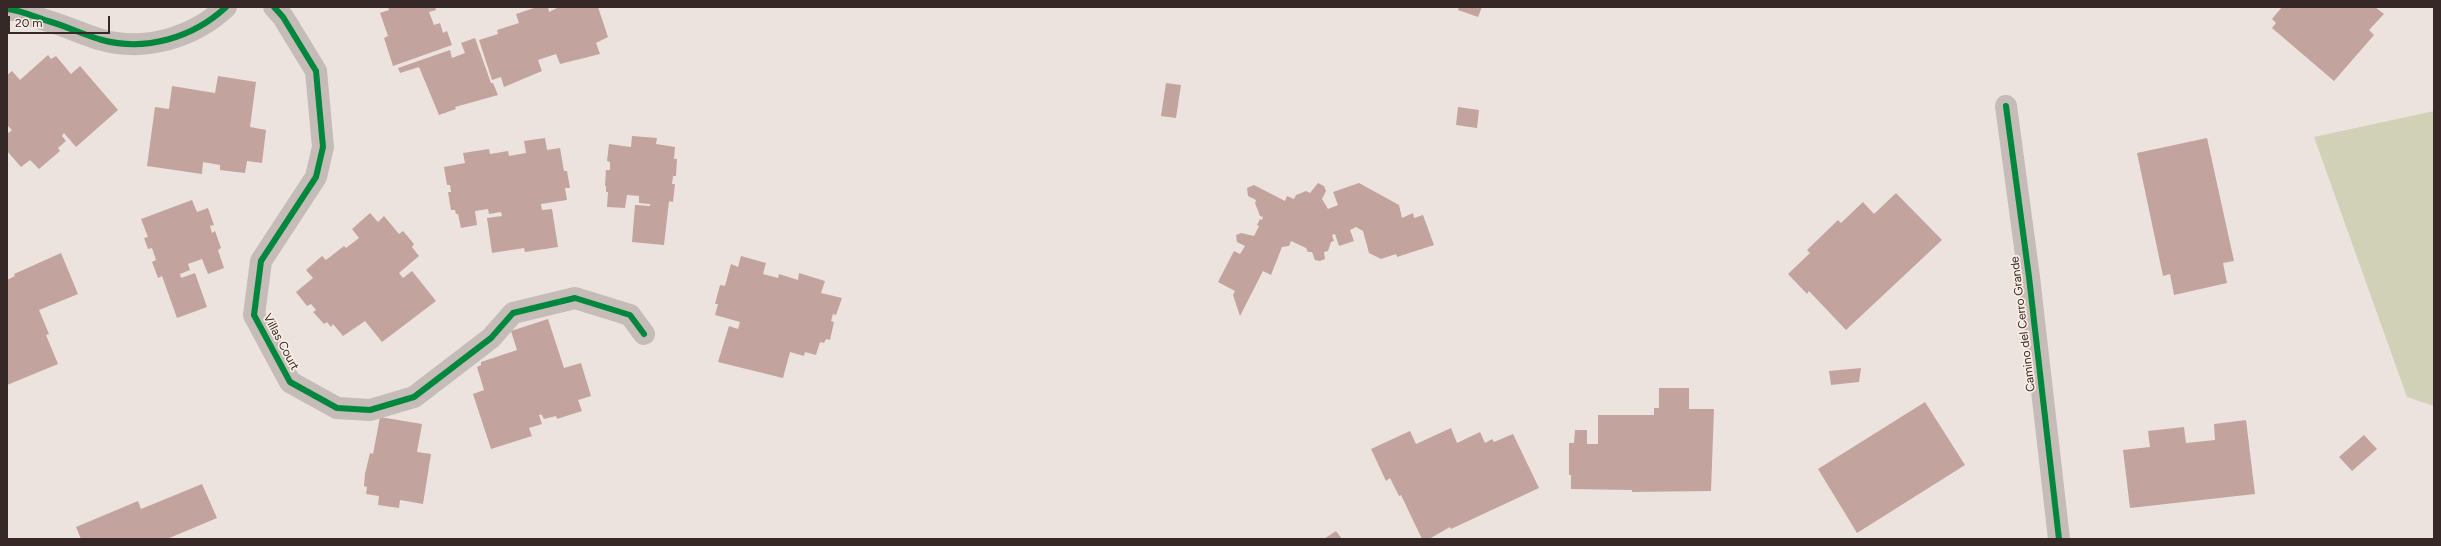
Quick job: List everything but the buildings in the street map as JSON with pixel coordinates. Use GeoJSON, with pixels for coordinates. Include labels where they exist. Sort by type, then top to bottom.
{"type":"FeatureCollection","features":[{"type":"Feature","properties":{"kind":"street"},"geometry":{"type":"LineString","coordinates":[[7,9],[56,23],[103,40],[130,45],[177,37],[198,28],[226,7]]}},
{"type":"Feature","properties":{"kind":"street","name":"Villas Court"},"geometry":{"type":"LineString","coordinates":[[274,7],[283,17],[316,71],[323,146],[316,176],[261,261],[254,315],[290,382],[337,408],[370,410],[414,397],[491,338],[513,313],[575,298],[630,315],[644,334]]}},
{"type":"Feature","properties":{"kind":"street","name":"Camino del Cerro Grande"},"geometry":{"type":"LineString","coordinates":[[2006,106],[2029,277],[2059,539]]}},
{"type":"Feature","properties":{"kind":"green space"},"geometry":{"type":"Polygon","coordinates":[[[2434,111],[2434,406],[2407,397],[2314,137],[2434,111]]]}},
{"type":"Feature","properties":{"kind":"cycle path"},"geometry":{"type":"LineString","coordinates":[[7,9],[62,25],[102,40],[135,44],[152,43],[184,34],[213,18],[226,7]]}},
{"type":"Feature","properties":{"kind":"cycle path"},"geometry":{"type":"LineString","coordinates":[[274,7],[283,17],[316,71],[323,147],[316,177],[261,261],[254,315],[290,382],[337,408],[370,410],[414,397],[491,338],[513,313],[575,298],[630,315],[644,334]]}},
{"type":"Feature","properties":{"kind":"cycle path"},"geometry":{"type":"LineString","coordinates":[[2006,106],[2029,277],[2059,539]]}}]}
